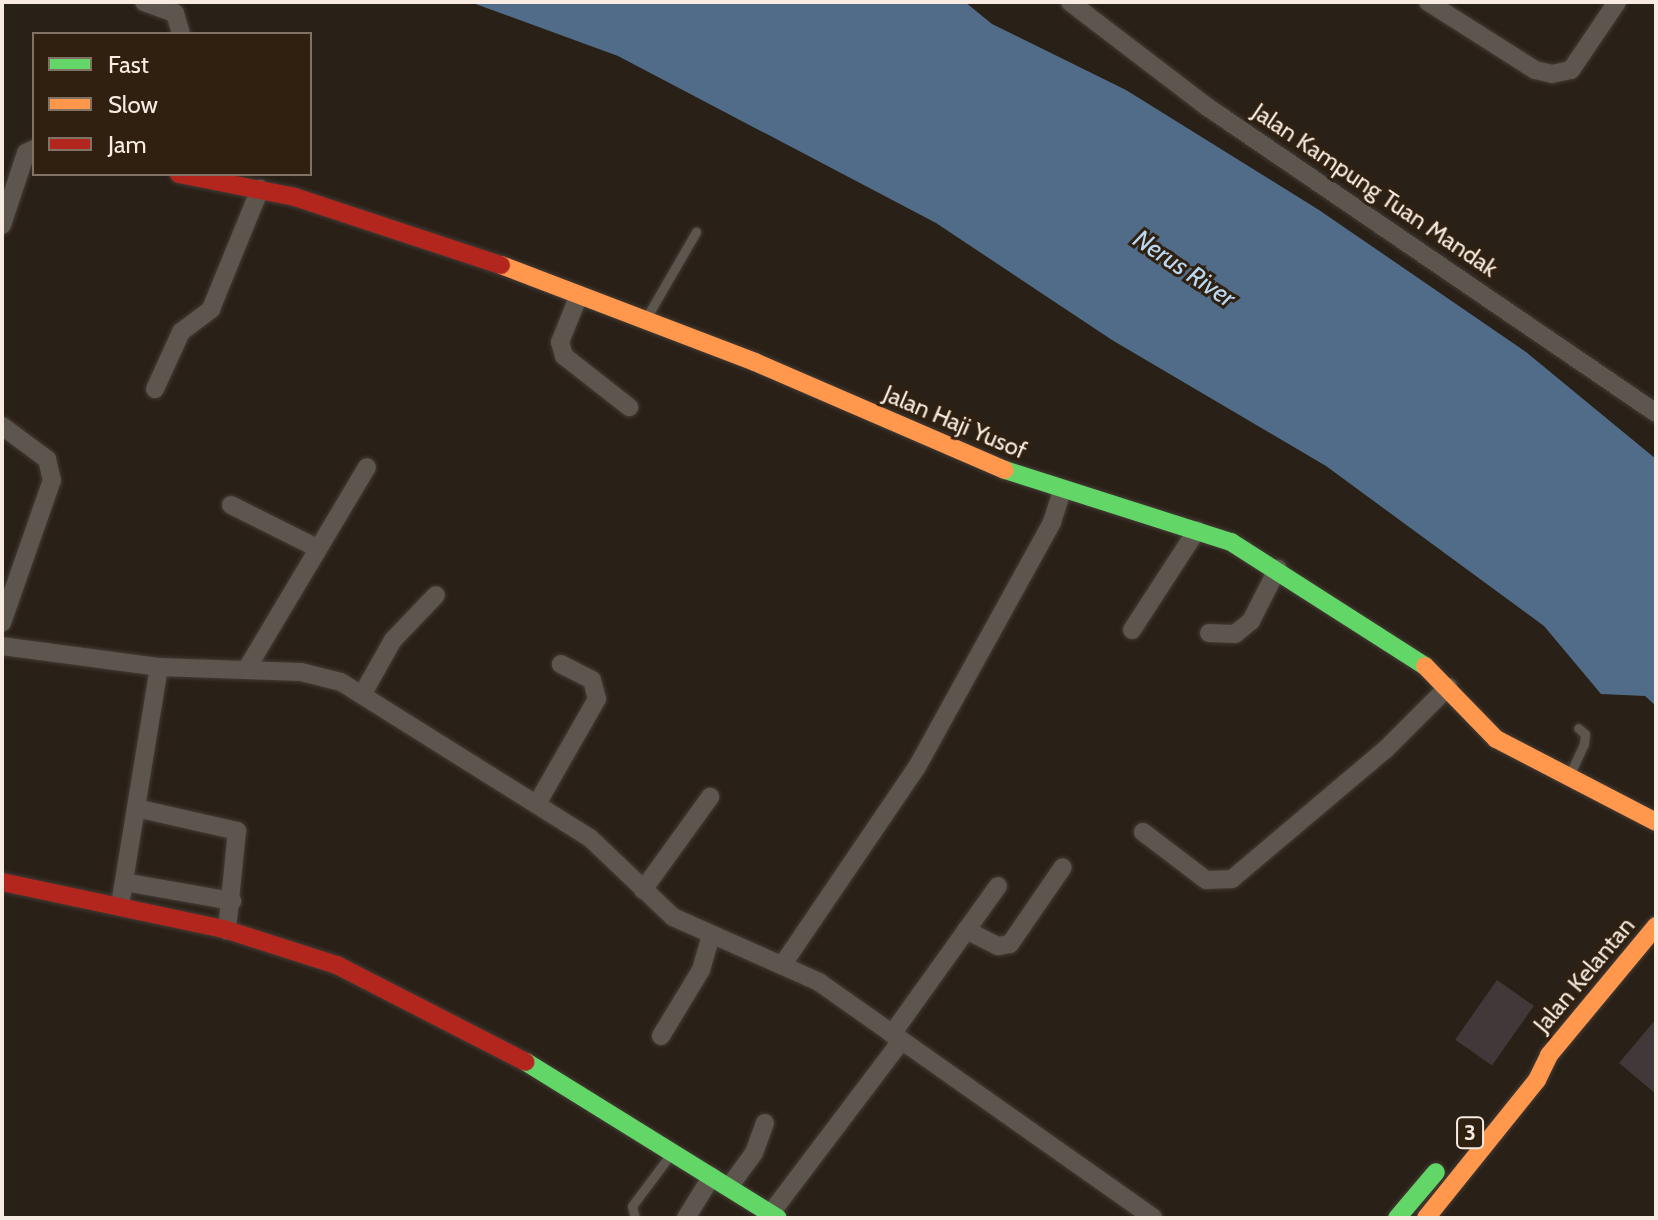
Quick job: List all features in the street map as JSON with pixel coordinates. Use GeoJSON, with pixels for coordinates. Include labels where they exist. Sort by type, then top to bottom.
{"type":"FeatureCollection","features":[{"type":"Feature","properties":{"kind":"main road","name":"Jalan Haji Yusof"},"geometry":{"type":"LineString","coordinates":[[190,176],[260,189],[579,295],[1062,492],[1197,530],[1278,568],[1448,687],[1496,739],[1656,822]]}},
{"type":"Feature","properties":{"kind":"main road"},"geometry":{"type":"LineString","coordinates":[[2,882],[227,930],[337,965],[448,1018],[775,1216]]}},
{"type":"Feature","properties":{"kind":"main road","name":"Jalan Kelantan"},"geometry":{"type":"LineString","coordinates":[[1426,1218],[1537,1080],[1549,1055],[1656,926]]}},
{"type":"Feature","properties":{"kind":"main road","name":"Jalan Kelantan"},"geometry":{"type":"LineString","coordinates":[[1397,1218],[1524,1071],[1549,1055]]}},
{"type":"Feature","properties":{"kind":"street"},"geometry":{"type":"LineString","coordinates":[[144,2],[175,13],[180,32]]}},
{"type":"Feature","properties":{"kind":"street","name":"Jalan Kampung Tuan Mandak"},"geometry":{"type":"LineString","coordinates":[[1070,2],[1206,106],[1656,413]]}},
{"type":"Feature","properties":{"kind":"street"},"geometry":{"type":"LineString","coordinates":[[1428,2],[1522,63],[1552,74],[1571,70],[1617,2]]}},
{"type":"Feature","properties":{"kind":"street"},"geometry":{"type":"LineString","coordinates":[[2,225],[26,153],[32,150]]}},
{"type":"Feature","properties":{"kind":"street"},"geometry":{"type":"LineString","coordinates":[[155,389],[181,332],[211,309],[260,189]]}},
{"type":"Feature","properties":{"kind":"street"},"geometry":{"type":"LineString","coordinates":[[579,295],[560,342],[564,356],[574,369],[629,407]]}},
{"type":"Feature","properties":{"kind":"street"},"geometry":{"type":"LineString","coordinates":[[2,426],[47,459],[52,480],[2,623]]}},
{"type":"Feature","properties":{"kind":"street"},"geometry":{"type":"LineString","coordinates":[[246,670],[367,467]]}},
{"type":"Feature","properties":{"kind":"street"},"geometry":{"type":"LineString","coordinates":[[783,964],[917,767],[1052,522],[1062,492]]}},
{"type":"Feature","properties":{"kind":"street"},"geometry":{"type":"LineString","coordinates":[[231,505],[317,548]]}},
{"type":"Feature","properties":{"kind":"street"},"geometry":{"type":"LineString","coordinates":[[1132,630],[1197,530]]}},
{"type":"Feature","properties":{"kind":"street"},"geometry":{"type":"LineString","coordinates":[[1209,633],[1235,634],[1251,621],[1278,568]]}},
{"type":"Feature","properties":{"kind":"street"},"geometry":{"type":"LineString","coordinates":[[362,695],[393,640],[436,595]]}},
{"type":"Feature","properties":{"kind":"street"},"geometry":{"type":"LineString","coordinates":[[2,646],[159,667],[322,675],[362,695],[538,802],[601,847],[673,917],[819,982],[1153,1218]]}},
{"type":"Feature","properties":{"kind":"street"},"geometry":{"type":"LineString","coordinates":[[538,802],[597,699],[592,680],[561,664]]}},
{"type":"Feature","properties":{"kind":"street"},"geometry":{"type":"LineString","coordinates":[[120,906],[159,667]]}},
{"type":"Feature","properties":{"kind":"street"},"geometry":{"type":"LineString","coordinates":[[1143,832],[1206,880],[1222,883],[1232,879],[1386,749],[1448,687]]}},
{"type":"Feature","properties":{"kind":"street"},"geometry":{"type":"LineString","coordinates":[[643,890],[710,797]]}},
{"type":"Feature","properties":{"kind":"street"},"geometry":{"type":"LineString","coordinates":[[136,808],[237,831],[227,930]]}},
{"type":"Feature","properties":{"kind":"street"},"geometry":{"type":"LineString","coordinates":[[966,930],[998,946],[1010,944],[1063,867]]}},
{"type":"Feature","properties":{"kind":"street"},"geometry":{"type":"LineString","coordinates":[[124,882],[232,901]]}},
{"type":"Feature","properties":{"kind":"street"},"geometry":{"type":"LineString","coordinates":[[775,1216],[998,886]]}},
{"type":"Feature","properties":{"kind":"street"},"geometry":{"type":"LineString","coordinates":[[661,1036],[701,970],[711,936]]}},
{"type":"Feature","properties":{"kind":"street"},"geometry":{"type":"LineString","coordinates":[[729,1187],[754,1153],[765,1123]]}},
{"type":"Feature","properties":{"kind":"street"},"geometry":{"type":"LineString","coordinates":[[686,1218],[712,1176]]}},
{"type":"Feature","properties":{"kind":"lane"},"geometry":{"type":"LineString","coordinates":[[645,320],[696,232]]}},
{"type":"Feature","properties":{"kind":"lane"},"geometry":{"type":"LineString","coordinates":[[1569,776],[1584,744],[1585,734],[1578,728]]}},
{"type":"Feature","properties":{"kind":"lane"},"geometry":{"type":"LineString","coordinates":[[635,1218],[632,1206],[672,1152]]}},
{"type":"Feature","properties":{"kind":"water","name":"Nerus River"},"geometry":{"type":"Polygon","coordinates":[[[470,2],[965,2],[992,24],[1126,90],[1319,210],[1526,352],[1656,459],[1656,706],[1645,696],[1601,694],[1544,626],[1326,466],[1112,340],[936,223],[618,56],[470,2]]]}},
{"type":"Feature","properties":{"kind":"building"},"geometry":{"type":"Polygon","coordinates":[[[1497,980],[1534,1006],[1492,1066],[1455,1040],[1497,980]]]}},
{"type":"Feature","properties":{"kind":"building"},"geometry":{"type":"Polygon","coordinates":[[[1656,1019],[1656,1094],[1619,1063],[1656,1019]]]}},
{"type":"Feature","properties":{"kind":"traffic: fast"},"geometry":{"type":"LineString","coordinates":[[1005,470],[1231,542],[1425,666]]}},
{"type":"Feature","properties":{"kind":"traffic: fast"},"geometry":{"type":"LineString","coordinates":[[526,1062],[778,1218]]}},
{"type":"Feature","properties":{"kind":"traffic: fast"},"geometry":{"type":"LineString","coordinates":[[1397,1218],[1436,1172]]}},
{"type":"Feature","properties":{"kind":"traffic: slow"},"geometry":{"type":"LineString","coordinates":[[501,265],[755,362],[1005,470]]}},
{"type":"Feature","properties":{"kind":"traffic: slow"},"geometry":{"type":"LineString","coordinates":[[1425,666],[1496,739],[1656,822]]}},
{"type":"Feature","properties":{"kind":"traffic: slow"},"geometry":{"type":"LineString","coordinates":[[1426,1218],[1537,1080],[1549,1055],[1656,926]]}},
{"type":"Feature","properties":{"kind":"traffic: jam"},"geometry":{"type":"LineString","coordinates":[[189,176],[295,197],[501,265]]}},
{"type":"Feature","properties":{"kind":"traffic: jam"},"geometry":{"type":"LineString","coordinates":[[2,882],[227,930],[337,965],[526,1062]]}}]}
